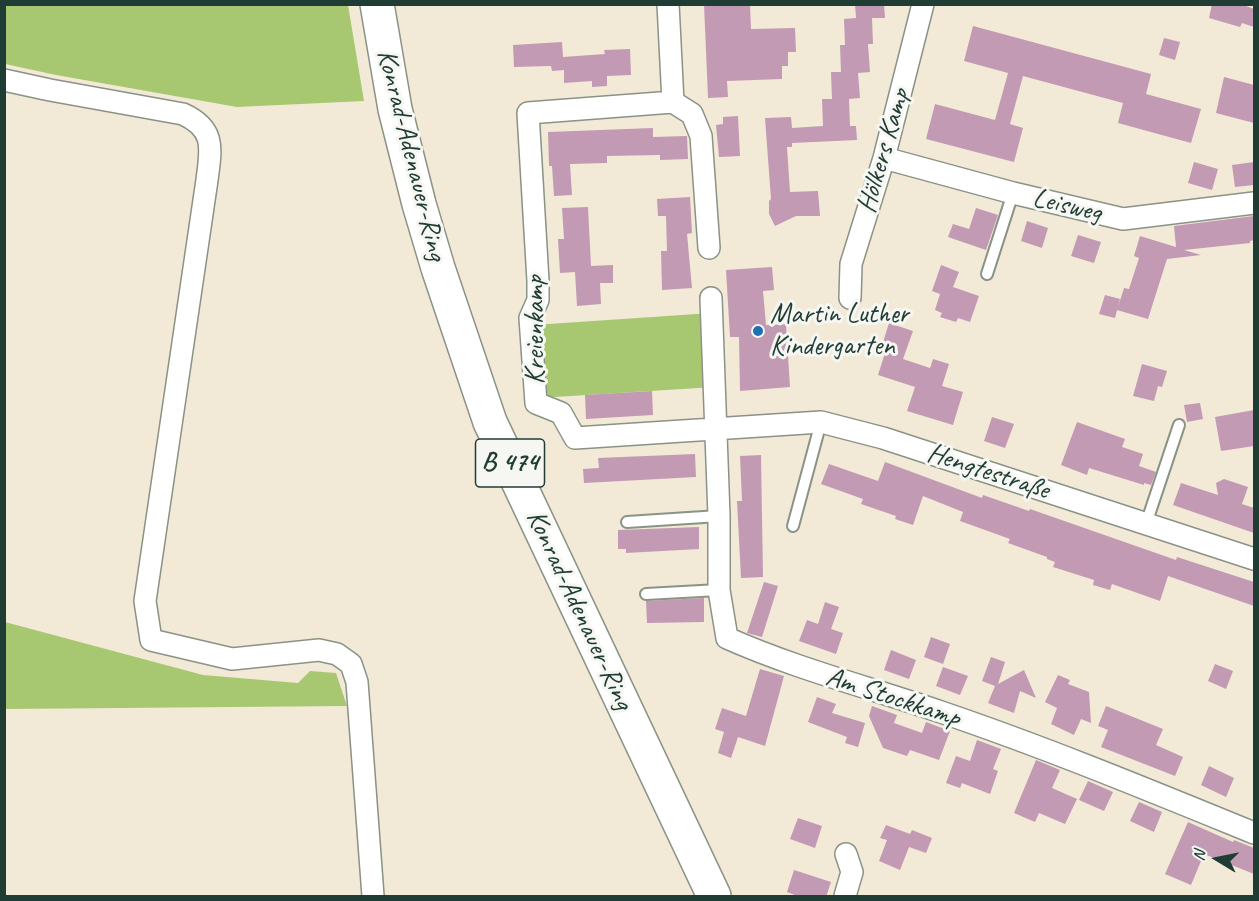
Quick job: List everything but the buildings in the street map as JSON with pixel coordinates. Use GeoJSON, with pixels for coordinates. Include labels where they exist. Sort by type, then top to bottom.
{"type":"FeatureCollection","features":[{"type":"Feature","properties":{"kind":"main road","name":"Konrad-Adenauer-Ring"},"geometry":{"type":"LineString","coordinates":[[377,4],[395,109],[419,204],[490,422],[714,897]]}},
{"type":"Feature","properties":{"kind":"street"},"geometry":{"type":"LineString","coordinates":[[668,4],[673,102],[692,114],[701,136],[709,248]]}},
{"type":"Feature","properties":{"kind":"street","name":"Hölkers Kamp"},"geometry":{"type":"LineString","coordinates":[[850,298],[851,264],[884,158],[923,4]]}},
{"type":"Feature","properties":{"kind":"street"},"geometry":{"type":"LineString","coordinates":[[4,80],[183,114],[198,121],[208,135],[210,158],[145,601],[151,640],[232,659],[319,650],[337,654],[351,664],[357,682],[373,897]]}},
{"type":"Feature","properties":{"kind":"street","name":"Kreienkamp"},"geometry":{"type":"LineString","coordinates":[[673,102],[528,113],[538,281],[538,300],[530,318],[536,403],[561,413],[575,438],[715,429]]}},
{"type":"Feature","properties":{"kind":"street","name":"Leisweg"},"geometry":{"type":"LineString","coordinates":[[884,158],[1013,193],[1123,219],[1254,203]]}},
{"type":"Feature","properties":{"kind":"street"},"geometry":{"type":"LineString","coordinates":[[711,298],[715,429]]}},
{"type":"Feature","properties":{"kind":"street","name":"Hengtestraße"},"geometry":{"type":"LineString","coordinates":[[715,429],[821,422],[883,438],[1254,559]]}},
{"type":"Feature","properties":{"kind":"street","name":"Am Stockkamp"},"geometry":{"type":"LineString","coordinates":[[715,429],[719,516],[719,590],[726,638],[829,678],[940,712],[1077,761],[1254,833]]}},
{"type":"Feature","properties":{"kind":"street"},"geometry":{"type":"LineString","coordinates":[[845,897],[852,872],[846,854]]}},
{"type":"Feature","properties":{"kind":"lane"},"geometry":{"type":"LineString","coordinates":[[987,274],[1013,193]]}},
{"type":"Feature","properties":{"kind":"lane"},"geometry":{"type":"LineString","coordinates":[[793,526],[821,422]]}},
{"type":"Feature","properties":{"kind":"lane"},"geometry":{"type":"LineString","coordinates":[[1146,524],[1179,424]]}},
{"type":"Feature","properties":{"kind":"lane"},"geometry":{"type":"LineString","coordinates":[[627,522],[719,516]]}},
{"type":"Feature","properties":{"kind":"lane"},"geometry":{"type":"LineString","coordinates":[[646,594],[719,590]]}},
{"type":"Feature","properties":{"kind":"green space"},"geometry":{"type":"Polygon","coordinates":[[[5,4],[348,5],[364,101],[237,107],[5,64],[5,4]]]}},
{"type":"Feature","properties":{"kind":"green space"},"geometry":{"type":"Polygon","coordinates":[[[711,313],[714,387],[539,398],[534,325],[711,313]]]}},
{"type":"Feature","properties":{"kind":"green space"},"geometry":{"type":"Polygon","coordinates":[[[5,622],[203,675],[298,683],[310,671],[336,673],[347,706],[5,709],[5,622]]]}},
{"type":"Feature","properties":{"kind":"place","name":"Martin Luther Kindergarten"},"geometry":{"type":"Point","coordinates":[758,331]}}]}
